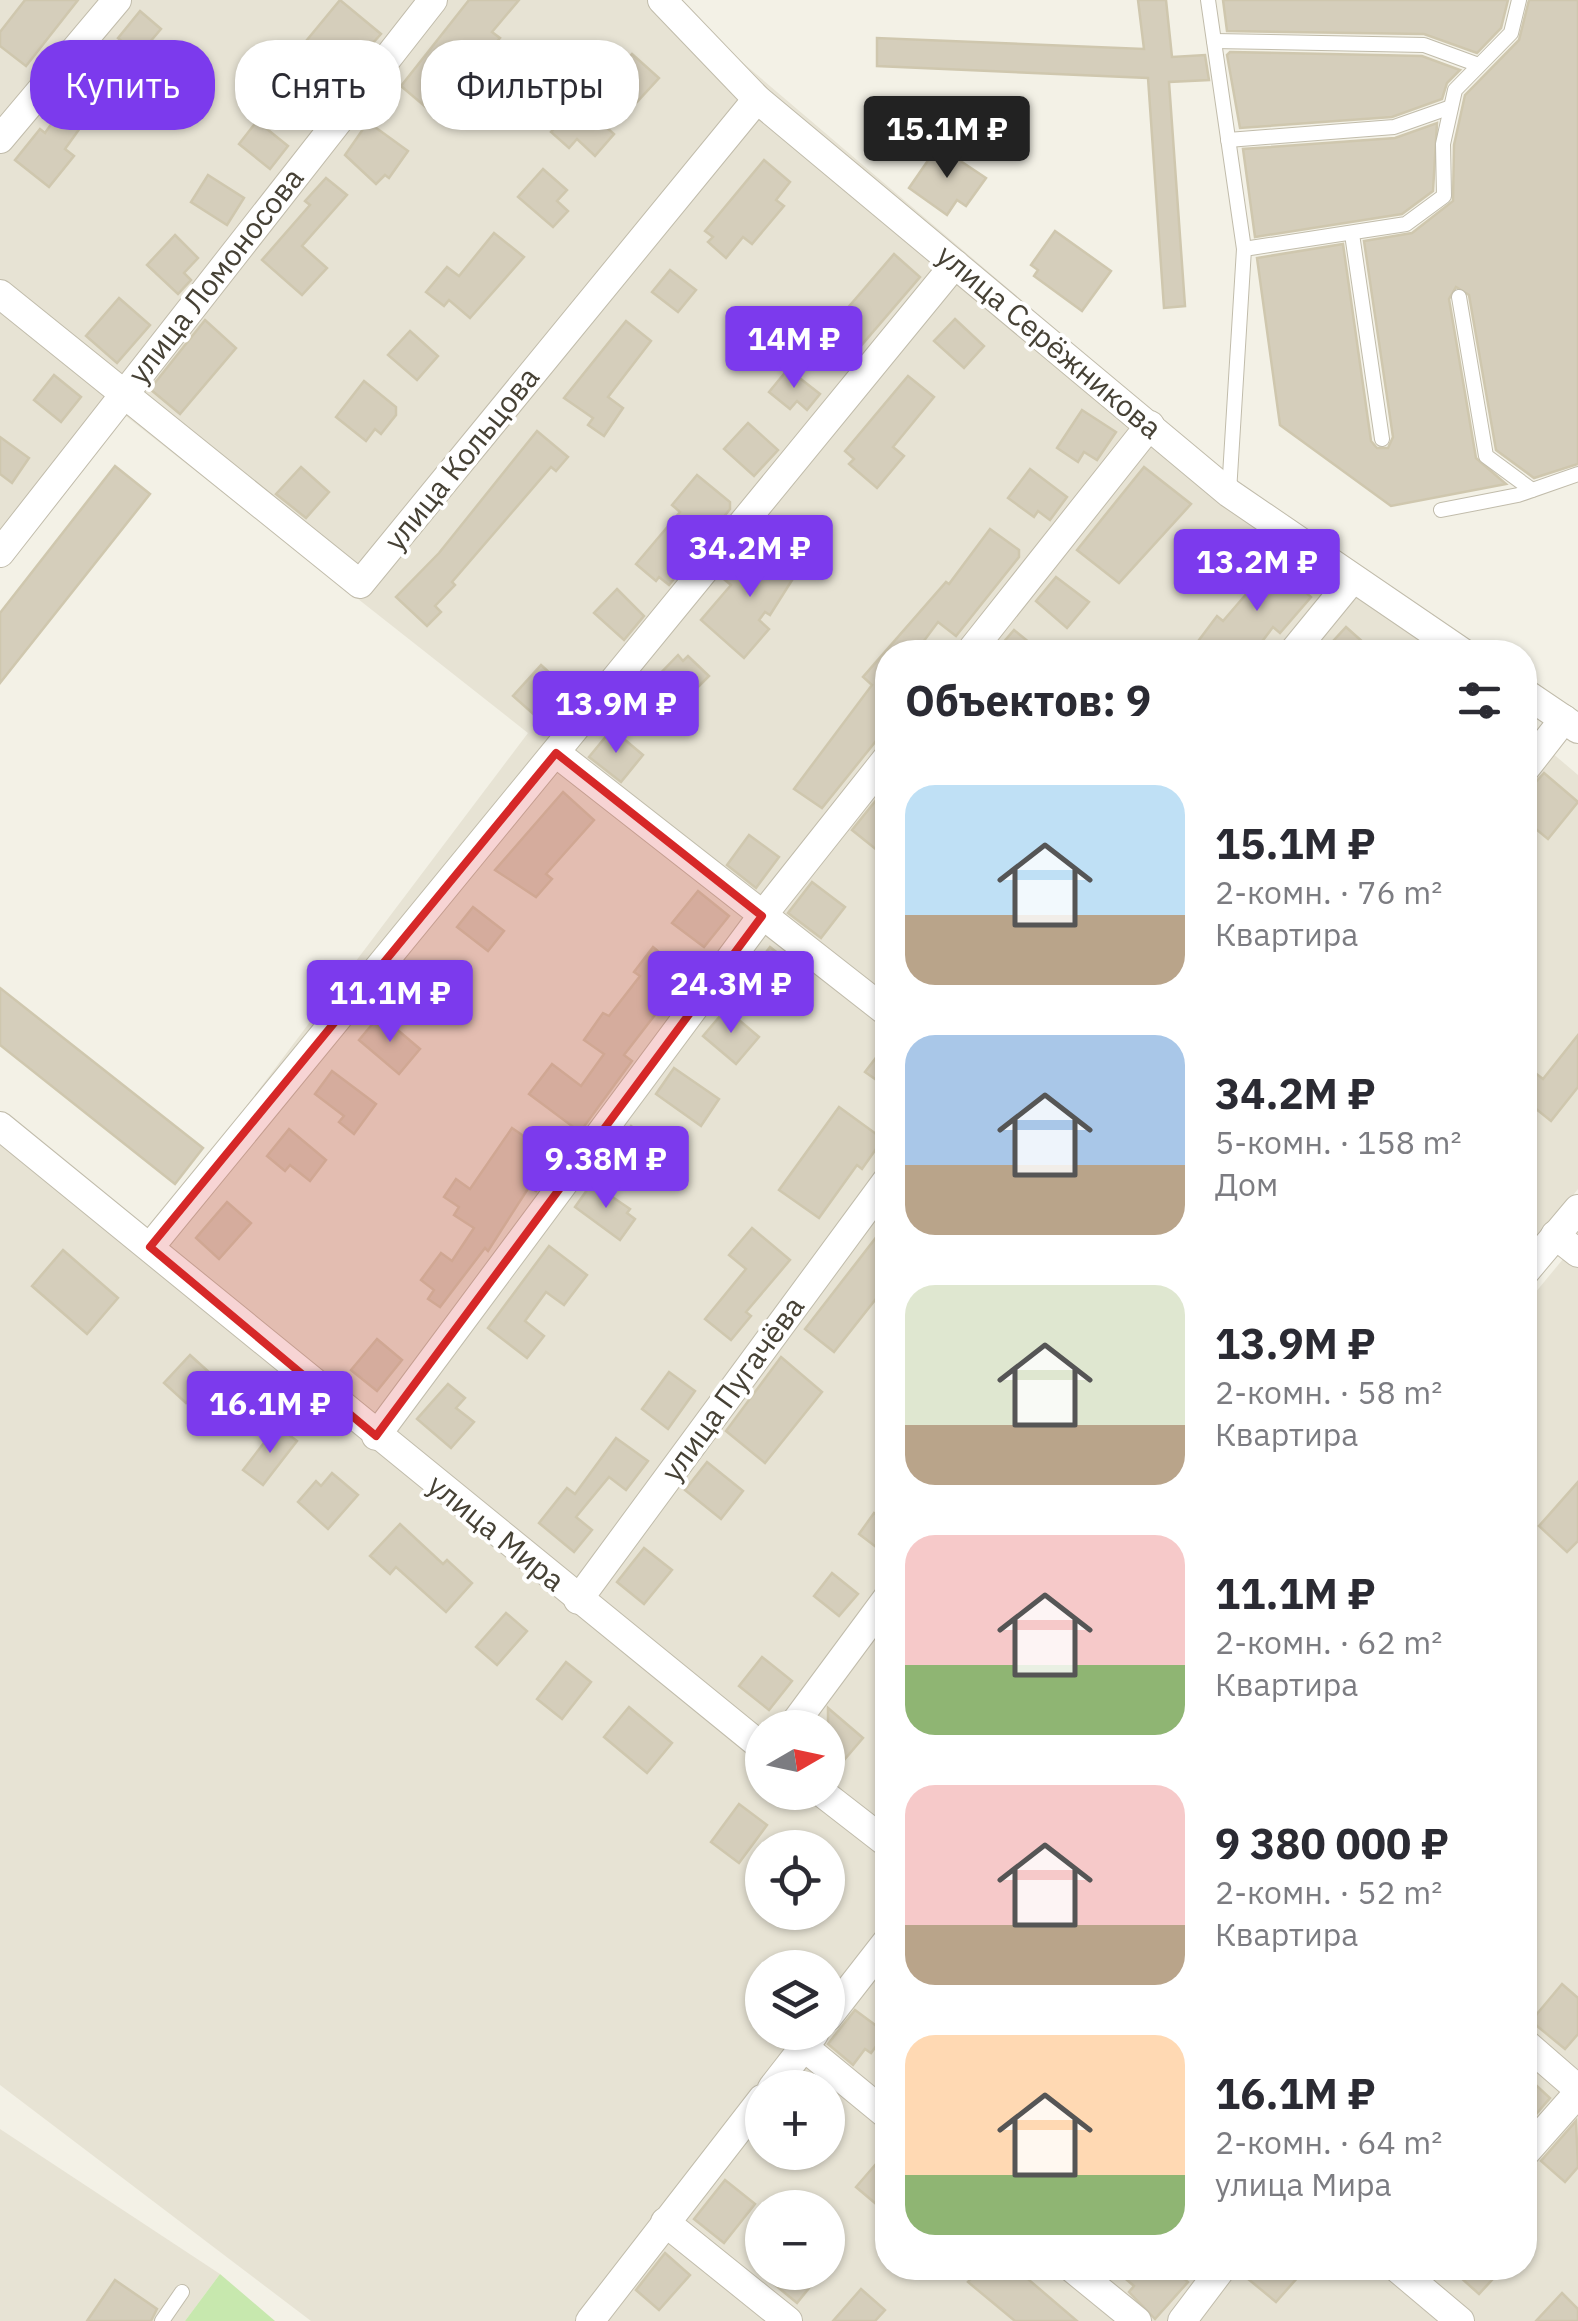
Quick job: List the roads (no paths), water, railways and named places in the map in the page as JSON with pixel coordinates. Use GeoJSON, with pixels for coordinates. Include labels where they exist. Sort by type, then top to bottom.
{"type":"FeatureCollection","features":[{"type":"Feature","properties":{"kind":"street"},"geometry":{"type":"LineString","coordinates":[[0,139],[116,0]]}},
{"type":"Feature","properties":{"kind":"street","name":"улица Ломоносова"},"geometry":{"type":"LineString","coordinates":[[0,553],[433,0]]}},
{"type":"Feature","properties":{"kind":"street","name":"улица Серёжникова"},"geometry":{"type":"LineString","coordinates":[[662,0],[757,98],[1229,493],[1351,581],[1443,640]]}},
{"type":"Feature","properties":{"kind":"street","name":"улица Кольцова"},"geometry":{"type":"LineString","coordinates":[[124,392],[360,584],[757,98]]}},
{"type":"Feature","properties":{"kind":"street"},"geometry":{"type":"LineString","coordinates":[[150,1247],[955,264]]}},
{"type":"Feature","properties":{"kind":"street"},"geometry":{"type":"LineString","coordinates":[[0,294],[124,392]]}},
{"type":"Feature","properties":{"kind":"street"},"geometry":{"type":"LineString","coordinates":[[980,640],[1150,425]]}},
{"type":"Feature","properties":{"kind":"street"},"geometry":{"type":"LineString","coordinates":[[1303,640],[1351,581]]}},
{"type":"Feature","properties":{"kind":"street"},"geometry":{"type":"LineString","coordinates":[[1537,702],[1571,724],[1537,757]]}},
{"type":"Feature","properties":{"kind":"street"},"geometry":{"type":"LineString","coordinates":[[556,753],[875,1003]]}},
{"type":"Feature","properties":{"kind":"street"},"geometry":{"type":"LineString","coordinates":[[376,1436],[762,916],[875,773]]}},
{"type":"Feature","properties":{"kind":"street","name":"улица Мира"},"geometry":{"type":"LineString","coordinates":[[0,1126],[745,1733]]}},
{"type":"Feature","properties":{"kind":"street","name":"улица Пугачёва"},"geometry":{"type":"LineString","coordinates":[[578,1600],[875,1197]]}},
{"type":"Feature","properties":{"kind":"street"},"geometry":{"type":"LineString","coordinates":[[1537,1258],[1578,1209]]}},
{"type":"Feature","properties":{"kind":"street"},"geometry":{"type":"LineString","coordinates":[[1556,1235],[1578,1253]]}},
{"type":"Feature","properties":{"kind":"street"},"geometry":{"type":"LineString","coordinates":[[805,1710],[875,1616]]}},
{"type":"Feature","properties":{"kind":"street"},"geometry":{"type":"LineString","coordinates":[[844,1810],[875,1834]]}},
{"type":"Feature","properties":{"kind":"street"},"geometry":{"type":"LineString","coordinates":[[845,1994],[875,1956]]}},
{"type":"Feature","properties":{"kind":"street"},"geometry":{"type":"LineString","coordinates":[[786,2070],[801,2050]]}},
{"type":"Feature","properties":{"kind":"street"},"geometry":{"type":"LineString","coordinates":[[819,2050],[875,2103]]}},
{"type":"Feature","properties":{"kind":"street"},"geometry":{"type":"LineString","coordinates":[[1537,2054],[1578,2091],[1537,2138]]}},
{"type":"Feature","properties":{"kind":"street"},"geometry":{"type":"LineString","coordinates":[[590,2321],[745,2121]]}},
{"type":"Feature","properties":{"kind":"street"},"geometry":{"type":"LineString","coordinates":[[666,2222],[788,2321]]}},
{"type":"Feature","properties":{"kind":"street"},"geometry":{"type":"LineString","coordinates":[[1087,2280],[1137,2321]]}},
{"type":"Feature","properties":{"kind":"street"},"geometry":{"type":"LineString","coordinates":[[1182,2321],[1213,2280]]}},
{"type":"Feature","properties":{"kind":"street"},"geometry":{"type":"LineString","coordinates":[[1419,2280],[1460,2321]]}},
{"type":"Feature","properties":{"kind":"lane"},"geometry":{"type":"LineString","coordinates":[[1208,0],[1244,249],[1229,493]]}},
{"type":"Feature","properties":{"kind":"lane"},"geometry":{"type":"LineString","coordinates":[[1244,249],[1406,224],[1444,196],[1443,144],[1455,90],[1476,64],[1511,33],[1519,0]]}},
{"type":"Feature","properties":{"kind":"lane"},"geometry":{"type":"LineString","coordinates":[[1214,41],[1424,44],[1476,64]]}},
{"type":"Feature","properties":{"kind":"lane"},"geometry":{"type":"LineString","coordinates":[[1228,140],[1394,128],[1452,107]]}},
{"type":"Feature","properties":{"kind":"lane"},"geometry":{"type":"LineString","coordinates":[[1352,234],[1382,440]]}},
{"type":"Feature","properties":{"kind":"lane"},"geometry":{"type":"LineString","coordinates":[[1459,297],[1486,456],[1532,490]]}},
{"type":"Feature","properties":{"kind":"lane"},"geometry":{"type":"LineString","coordinates":[[1441,510],[1532,490],[1578,474]]}},
{"type":"Feature","properties":{"kind":"lane"},"geometry":{"type":"LineString","coordinates":[[162,2321],[182,2292]]}}]}
